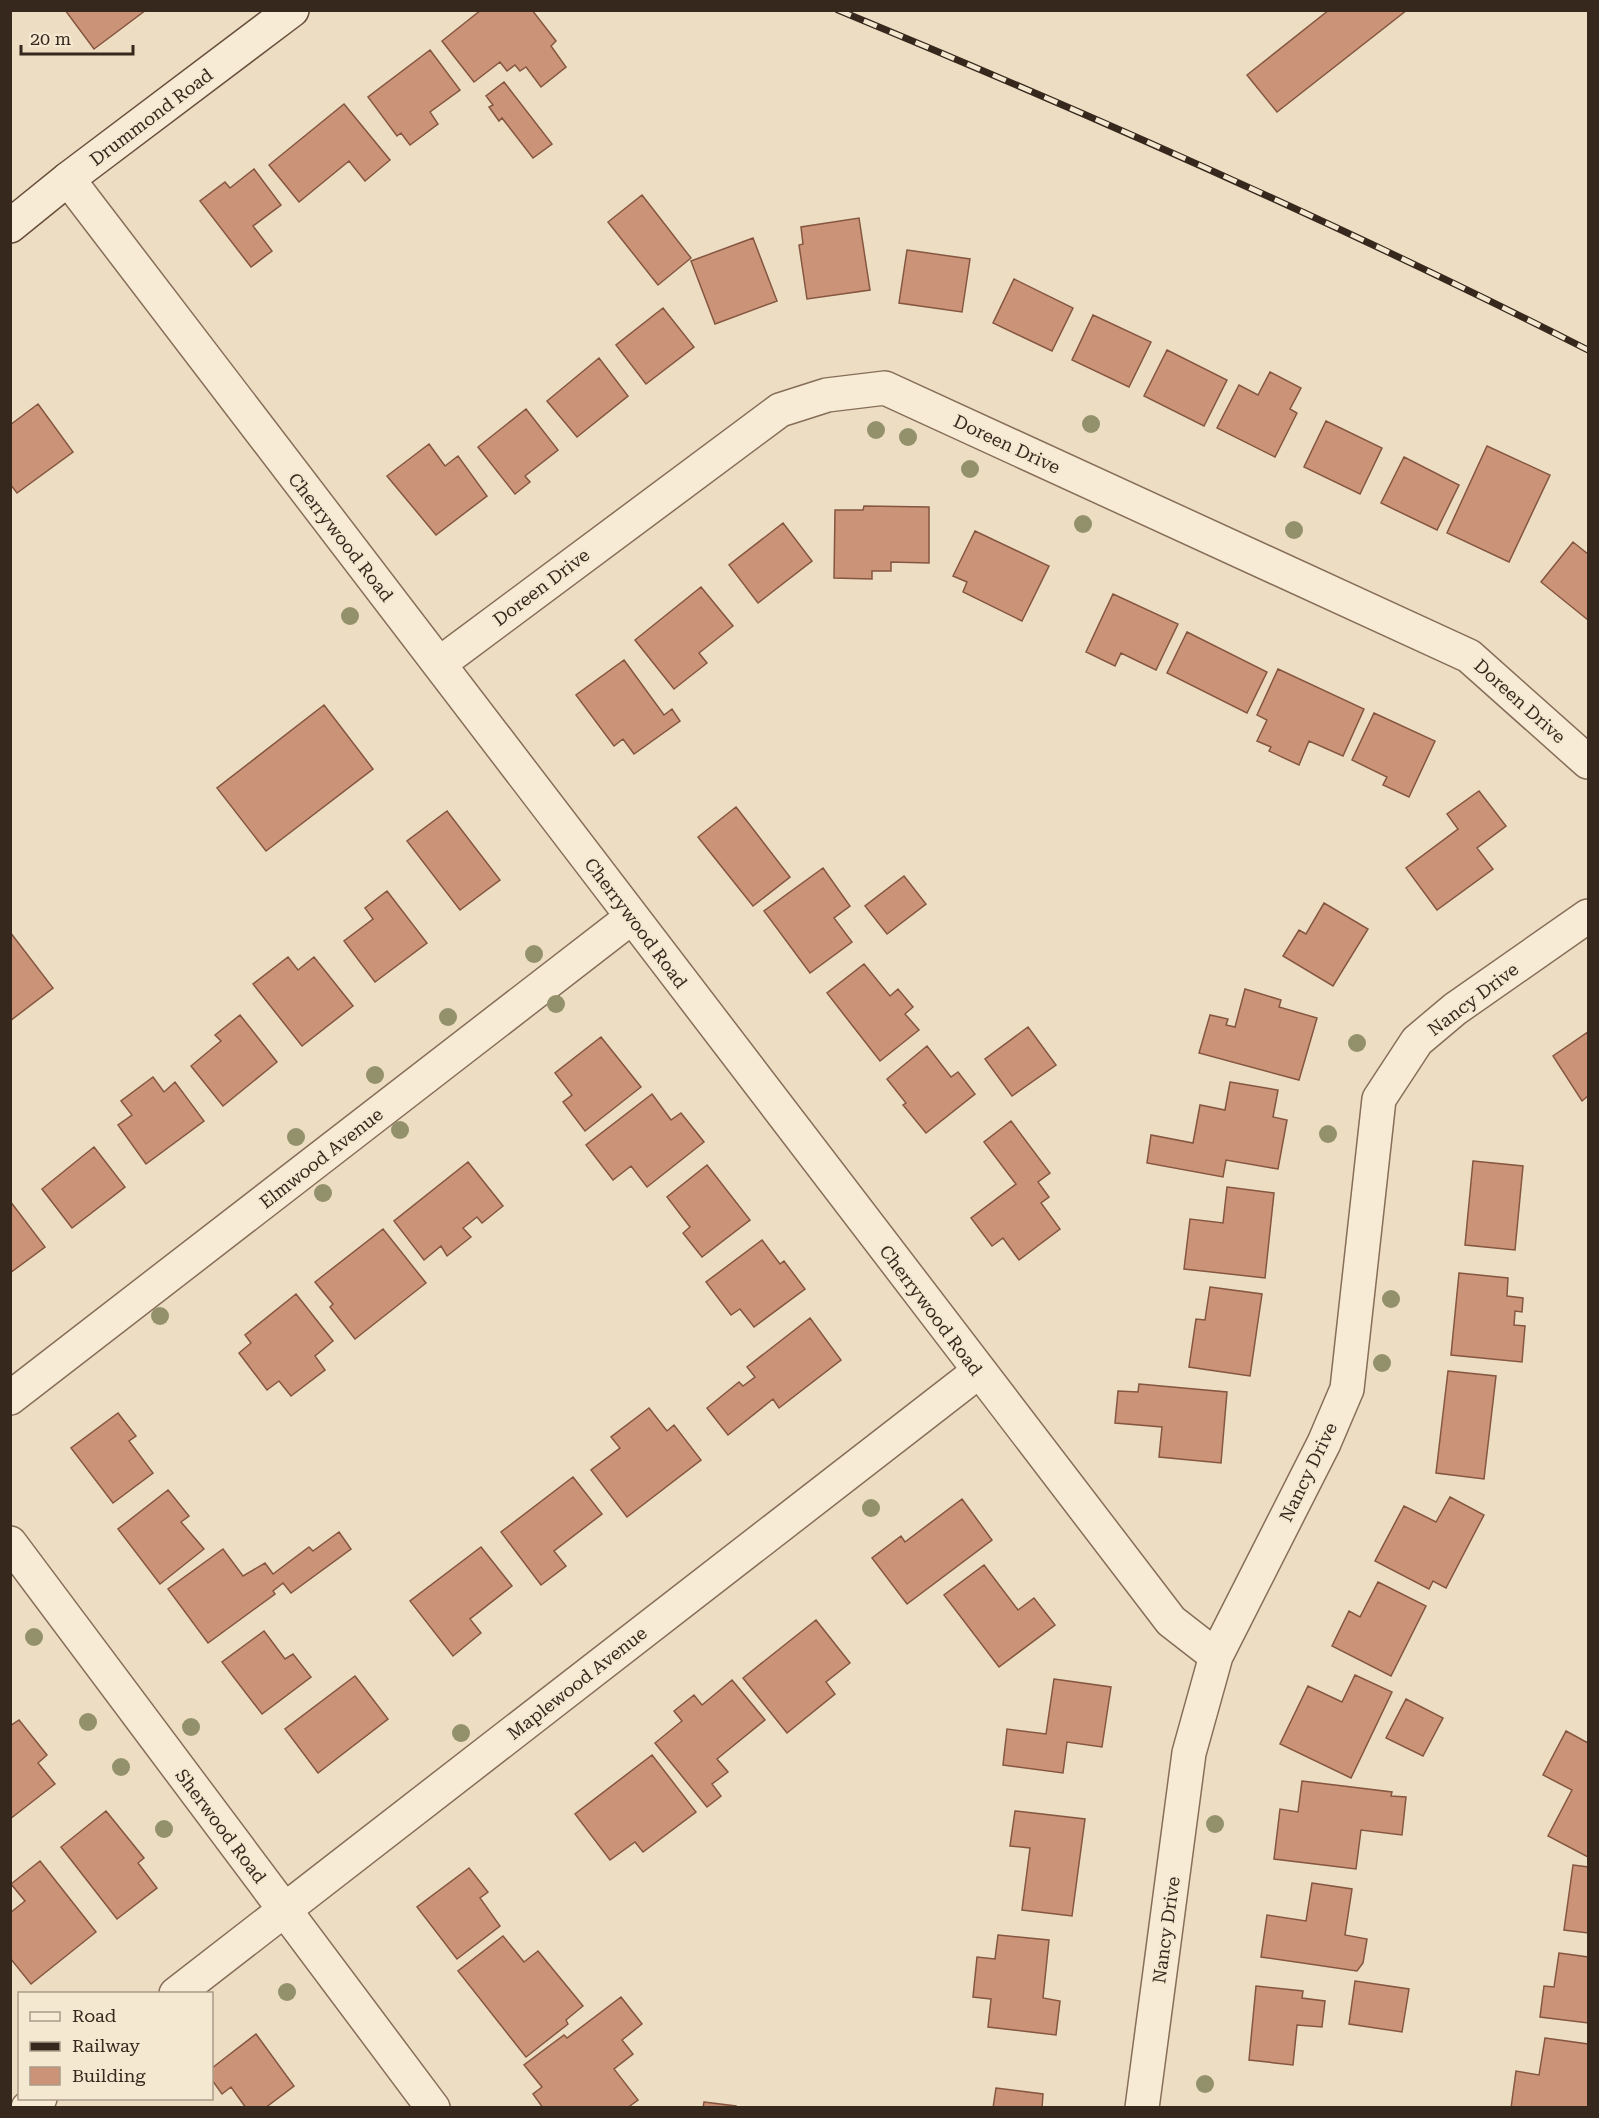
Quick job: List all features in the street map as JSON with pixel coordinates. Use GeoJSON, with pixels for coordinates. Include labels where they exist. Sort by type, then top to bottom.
{"type":"FeatureCollection","features":[{"type":"Feature","properties":{"kind":"street","name":"Drummond Road"},"geometry":{"type":"LineString","coordinates":[[10,226],[68,179],[292,10]]}},
{"type":"Feature","properties":{"kind":"street","name":"Cherrywood Road"},"geometry":{"type":"LineString","coordinates":[[68,179],[978,1372],[1171,1621],[1216,1656]]}},
{"type":"Feature","properties":{"kind":"street","name":"Doreen Drive"},"geometry":{"type":"LineString","coordinates":[[439,664],[780,410],[827,395],[885,388],[1469,656],[1588,762]]}},
{"type":"Feature","properties":{"kind":"street","name":"Nancy Drive"},"geometry":{"type":"LineString","coordinates":[[1142,2108],[1189,1753],[1216,1656],[1324,1443],[1347,1389],[1378,1099],[1417,1041],[1455,1009],[1588,916]]}},
{"type":"Feature","properties":{"kind":"street","name":"Elmwood Avenue"},"geometry":{"type":"LineString","coordinates":[[10,1398],[632,918]]}},
{"type":"Feature","properties":{"kind":"street","name":"Maplewood Avenue"},"geometry":{"type":"LineString","coordinates":[[179,1992],[978,1372]]}},
{"type":"Feature","properties":{"kind":"street","name":"Sherwood Road"},"geometry":{"type":"LineString","coordinates":[[10,1543],[433,2108]]}},
{"type":"Feature","properties":{"kind":"building"},"geometry":{"type":"Polygon","coordinates":[[[65,10],[146,10],[94,49],[65,10]]]}},
{"type":"Feature","properties":{"kind":"building"},"geometry":{"type":"Polygon","coordinates":[[[481,10],[532,10],[556,41],[551,46],[566,67],[541,87],[526,67],[520,71],[515,65],[507,71],[500,62],[474,82],[442,41],[481,10]]]}},
{"type":"Feature","properties":{"kind":"building"},"geometry":{"type":"Polygon","coordinates":[[[1329,10],[1407,10],[1277,112],[1247,75],[1329,10]]]}},
{"type":"Feature","properties":{"kind":"building"},"geometry":{"type":"Polygon","coordinates":[[[430,50],[460,90],[430,112],[438,124],[410,145],[401,133],[397,136],[368,97],[430,50]]]}},
{"type":"Feature","properties":{"kind":"building"},"geometry":{"type":"Polygon","coordinates":[[[504,82],[552,144],[533,158],[502,118],[499,121],[489,107],[493,105],[486,96],[504,82]]]}},
{"type":"Feature","properties":{"kind":"building"},"geometry":{"type":"Polygon","coordinates":[[[344,104],[390,160],[365,181],[349,161],[299,202],[269,165],[344,104]]]}},
{"type":"Feature","properties":{"kind":"building"},"geometry":{"type":"Polygon","coordinates":[[[254,169],[281,205],[253,226],[272,251],[251,267],[200,201],[225,182],[230,188],[254,169]]]}},
{"type":"Feature","properties":{"kind":"building"},"geometry":{"type":"Polygon","coordinates":[[[642,195],[691,258],[658,285],[608,222],[642,195]]]}},
{"type":"Feature","properties":{"kind":"building"},"geometry":{"type":"Polygon","coordinates":[[[859,218],[870,290],[807,299],[799,245],[803,244],[801,227],[859,218]]]}},
{"type":"Feature","properties":{"kind":"building"},"geometry":{"type":"Polygon","coordinates":[[[753,238],[777,301],[715,324],[691,261],[753,238]]]}},
{"type":"Feature","properties":{"kind":"building"},"geometry":{"type":"Polygon","coordinates":[[[907,250],[970,259],[962,312],[899,303],[907,250]]]}},
{"type":"Feature","properties":{"kind":"building"},"geometry":{"type":"Polygon","coordinates":[[[1014,279],[1073,308],[1052,351],[993,323],[1014,279]]]}},
{"type":"Feature","properties":{"kind":"building"},"geometry":{"type":"Polygon","coordinates":[[[663,308],[694,347],[646,384],[616,345],[663,308]]]}},
{"type":"Feature","properties":{"kind":"building"},"geometry":{"type":"Polygon","coordinates":[[[1093,315],[1151,342],[1129,387],[1072,360],[1093,315]]]}},
{"type":"Feature","properties":{"kind":"building"},"geometry":{"type":"Polygon","coordinates":[[[1167,350],[1227,380],[1204,426],[1144,396],[1167,350]]]}},
{"type":"Feature","properties":{"kind":"building"},"geometry":{"type":"Polygon","coordinates":[[[599,358],[628,396],[577,437],[547,401],[599,358]]]}},
{"type":"Feature","properties":{"kind":"building"},"geometry":{"type":"Polygon","coordinates":[[[1270,372],[1301,388],[1290,409],[1297,413],[1275,457],[1217,428],[1239,385],[1258,395],[1270,372]]]}},
{"type":"Feature","properties":{"kind":"building"},"geometry":{"type":"Polygon","coordinates":[[[38,404],[73,452],[17,493],[10,484],[10,425],[38,404]]]}},
{"type":"Feature","properties":{"kind":"building"},"geometry":{"type":"Polygon","coordinates":[[[526,409],[558,450],[525,476],[530,482],[515,494],[478,447],[526,409]]]}},
{"type":"Feature","properties":{"kind":"building"},"geometry":{"type":"Polygon","coordinates":[[[1326,421],[1382,448],[1360,494],[1304,467],[1326,421]]]}},
{"type":"Feature","properties":{"kind":"building"},"geometry":{"type":"Polygon","coordinates":[[[429,444],[445,466],[458,456],[487,496],[436,535],[387,476],[429,444]]]}},
{"type":"Feature","properties":{"kind":"building"},"geometry":{"type":"Polygon","coordinates":[[[1487,446],[1550,475],[1509,562],[1447,533],[1487,446]]]}},
{"type":"Feature","properties":{"kind":"building"},"geometry":{"type":"Polygon","coordinates":[[[1404,457],[1459,485],[1437,530],[1381,503],[1404,457]]]}},
{"type":"Feature","properties":{"kind":"building"},"geometry":{"type":"Polygon","coordinates":[[[864,506],[929,507],[929,563],[891,562],[891,571],[872,571],[872,579],[834,578],[835,510],[863,510],[864,506]]]}},
{"type":"Feature","properties":{"kind":"building"},"geometry":{"type":"Polygon","coordinates":[[[783,523],[812,561],[758,603],[729,565],[783,523]]]}},
{"type":"Feature","properties":{"kind":"building"},"geometry":{"type":"Polygon","coordinates":[[[975,531],[1049,566],[1022,621],[963,592],[967,582],[953,576],[975,531]]]}},
{"type":"Feature","properties":{"kind":"building"},"geometry":{"type":"Polygon","coordinates":[[[1573,542],[1588,554],[1588,620],[1541,582],[1573,542]]]}},
{"type":"Feature","properties":{"kind":"building"},"geometry":{"type":"Polygon","coordinates":[[[701,587],[733,626],[699,653],[707,663],[674,689],[635,640],[701,587]]]}},
{"type":"Feature","properties":{"kind":"building"},"geometry":{"type":"Polygon","coordinates":[[[1113,594],[1178,624],[1156,670],[1121,653],[1115,666],[1086,652],[1113,594]]]}},
{"type":"Feature","properties":{"kind":"building"},"geometry":{"type":"Polygon","coordinates":[[[1187,632],[1267,672],[1247,713],[1167,673],[1187,632]]]}},
{"type":"Feature","properties":{"kind":"building"},"geometry":{"type":"Polygon","coordinates":[[[624,660],[664,715],[672,709],[680,721],[634,754],[623,739],[614,746],[576,695],[624,660]]]}},
{"type":"Feature","properties":{"kind":"building"},"geometry":{"type":"Polygon","coordinates":[[[1278,669],[1364,709],[1343,756],[1309,741],[1299,765],[1269,751],[1271,747],[1257,741],[1267,720],[1257,715],[1278,669]]]}},
{"type":"Feature","properties":{"kind":"building"},"geometry":{"type":"Polygon","coordinates":[[[324,705],[373,769],[266,851],[217,788],[324,705]]]}},
{"type":"Feature","properties":{"kind":"building"},"geometry":{"type":"Polygon","coordinates":[[[1374,713],[1435,741],[1409,797],[1383,785],[1387,777],[1352,760],[1374,713]]]}},
{"type":"Feature","properties":{"kind":"building"},"geometry":{"type":"Polygon","coordinates":[[[1479,791],[1506,826],[1477,848],[1493,869],[1437,910],[1406,868],[1458,829],[1447,814],[1479,791]]]}},
{"type":"Feature","properties":{"kind":"building"},"geometry":{"type":"Polygon","coordinates":[[[736,807],[790,877],[753,906],[698,837],[736,807]]]}},
{"type":"Feature","properties":{"kind":"building"},"geometry":{"type":"Polygon","coordinates":[[[447,811],[500,880],[460,910],[407,841],[447,811]]]}},
{"type":"Feature","properties":{"kind":"building"},"geometry":{"type":"Polygon","coordinates":[[[823,868],[850,906],[834,918],[852,942],[810,973],[764,911],[823,868]]]}},
{"type":"Feature","properties":{"kind":"building"},"geometry":{"type":"Polygon","coordinates":[[[904,876],[926,904],[887,934],[865,906],[904,876]]]}},
{"type":"Feature","properties":{"kind":"building"},"geometry":{"type":"Polygon","coordinates":[[[387,891],[427,943],[375,982],[344,941],[373,919],[365,908],[387,891]]]}},
{"type":"Feature","properties":{"kind":"building"},"geometry":{"type":"Polygon","coordinates":[[[1324,903],[1368,929],[1333,986],[1283,956],[1299,930],[1306,934],[1324,903]]]}},
{"type":"Feature","properties":{"kind":"building"},"geometry":{"type":"Polygon","coordinates":[[[10,932],[53,988],[10,1021],[10,932]]]}},
{"type":"Feature","properties":{"kind":"building"},"geometry":{"type":"Polygon","coordinates":[[[288,957],[298,970],[314,957],[353,1006],[302,1046],[253,984],[288,957]]]}},
{"type":"Feature","properties":{"kind":"building"},"geometry":{"type":"Polygon","coordinates":[[[864,964],[890,996],[898,989],[913,1007],[905,1014],[919,1030],[880,1061],[827,993],[864,964]]]}},
{"type":"Feature","properties":{"kind":"building"},"geometry":{"type":"Polygon","coordinates":[[[1245,989],[1281,1000],[1279,1007],[1317,1018],[1299,1080],[1199,1053],[1210,1015],[1228,1019],[1226,1025],[1235,1027],[1245,989]]]}},
{"type":"Feature","properties":{"kind":"building"},"geometry":{"type":"Polygon","coordinates":[[[240,1015],[277,1062],[223,1106],[191,1066],[221,1041],[215,1035],[240,1015]]]}},
{"type":"Feature","properties":{"kind":"building"},"geometry":{"type":"Polygon","coordinates":[[[1028,1027],[1056,1065],[1012,1096],[985,1059],[1028,1027]]]}},
{"type":"Feature","properties":{"kind":"building"},"geometry":{"type":"Polygon","coordinates":[[[1588,1032],[1588,1096],[1582,1101],[1553,1056],[1588,1032]]]}},
{"type":"Feature","properties":{"kind":"building"},"geometry":{"type":"Polygon","coordinates":[[[601,1037],[641,1087],[585,1131],[563,1102],[572,1095],[555,1073],[601,1037]]]}},
{"type":"Feature","properties":{"kind":"building"},"geometry":{"type":"Polygon","coordinates":[[[927,1046],[951,1077],[958,1072],[975,1094],[926,1133],[903,1105],[906,1103],[887,1079],[927,1046]]]}},
{"type":"Feature","properties":{"kind":"building"},"geometry":{"type":"Polygon","coordinates":[[[153,1077],[164,1092],[175,1082],[204,1121],[146,1164],[118,1125],[132,1115],[121,1101],[153,1077]]]}},
{"type":"Feature","properties":{"kind":"building"},"geometry":{"type":"Polygon","coordinates":[[[1230,1082],[1278,1090],[1273,1117],[1287,1120],[1278,1169],[1226,1160],[1223,1177],[1147,1163],[1151,1135],[1193,1143],[1200,1105],[1225,1110],[1230,1082]]]}},
{"type":"Feature","properties":{"kind":"building"},"geometry":{"type":"Polygon","coordinates":[[[652,1094],[671,1120],[681,1113],[704,1142],[647,1187],[631,1166],[613,1180],[586,1145],[652,1094]]]}},
{"type":"Feature","properties":{"kind":"building"},"geometry":{"type":"Polygon","coordinates":[[[1011,1121],[1050,1173],[1038,1182],[1049,1197],[1041,1203],[1060,1229],[1019,1260],[1003,1238],[992,1246],[971,1218],[1016,1184],[984,1142],[1011,1121]]]}},
{"type":"Feature","properties":{"kind":"building"},"geometry":{"type":"Polygon","coordinates":[[[94,1147],[125,1187],[72,1228],[42,1189],[94,1147]]]}},
{"type":"Feature","properties":{"kind":"building"},"geometry":{"type":"Polygon","coordinates":[[[1473,1161],[1523,1166],[1515,1250],[1465,1245],[1473,1161]]]}},
{"type":"Feature","properties":{"kind":"building"},"geometry":{"type":"Polygon","coordinates":[[[468,1162],[503,1206],[482,1223],[477,1217],[463,1228],[471,1237],[447,1256],[441,1246],[424,1260],[394,1221],[468,1162]]]}},
{"type":"Feature","properties":{"kind":"building"},"geometry":{"type":"Polygon","coordinates":[[[707,1165],[750,1220],[702,1257],[683,1233],[690,1227],[667,1197],[707,1165]]]}},
{"type":"Feature","properties":{"kind":"building"},"geometry":{"type":"Polygon","coordinates":[[[1227,1187],[1274,1193],[1265,1278],[1184,1269],[1190,1219],[1223,1223],[1227,1187]]]}},
{"type":"Feature","properties":{"kind":"building"},"geometry":{"type":"Polygon","coordinates":[[[10,1201],[45,1247],[10,1273],[10,1201]]]}},
{"type":"Feature","properties":{"kind":"building"},"geometry":{"type":"Polygon","coordinates":[[[383,1229],[426,1283],[355,1339],[330,1307],[333,1304],[315,1282],[383,1229]]]}},
{"type":"Feature","properties":{"kind":"building"},"geometry":{"type":"Polygon","coordinates":[[[762,1240],[780,1264],[784,1261],[805,1289],[754,1327],[740,1309],[731,1315],[706,1282],[762,1240]]]}},
{"type":"Feature","properties":{"kind":"building"},"geometry":{"type":"Polygon","coordinates":[[[1459,1273],[1508,1278],[1507,1296],[1523,1298],[1522,1312],[1515,1311],[1514,1325],[1525,1326],[1522,1362],[1451,1355],[1459,1273]]]}},
{"type":"Feature","properties":{"kind":"building"},"geometry":{"type":"Polygon","coordinates":[[[1210,1287],[1262,1294],[1250,1376],[1189,1367],[1196,1319],[1205,1320],[1210,1287]]]}},
{"type":"Feature","properties":{"kind":"building"},"geometry":{"type":"Polygon","coordinates":[[[296,1294],[333,1341],[315,1356],[325,1370],[291,1396],[279,1381],[267,1390],[239,1353],[251,1343],[245,1335],[296,1294]]]}},
{"type":"Feature","properties":{"kind":"building"},"geometry":{"type":"Polygon","coordinates":[[[810,1318],[841,1360],[779,1408],[773,1399],[728,1435],[707,1408],[739,1382],[743,1386],[755,1377],[747,1367],[810,1318]]]}},
{"type":"Feature","properties":{"kind":"building"},"geometry":{"type":"Polygon","coordinates":[[[1448,1371],[1496,1376],[1484,1479],[1436,1473],[1448,1371]]]}},
{"type":"Feature","properties":{"kind":"building"},"geometry":{"type":"Polygon","coordinates":[[[1139,1384],[1227,1392],[1221,1463],[1159,1457],[1162,1427],[1115,1423],[1118,1391],[1138,1392],[1139,1384]]]}},
{"type":"Feature","properties":{"kind":"building"},"geometry":{"type":"Polygon","coordinates":[[[649,1408],[667,1431],[674,1425],[701,1460],[627,1517],[591,1470],[620,1448],[611,1437],[649,1408]]]}},
{"type":"Feature","properties":{"kind":"building"},"geometry":{"type":"Polygon","coordinates":[[[118,1413],[136,1436],[129,1441],[153,1473],[113,1503],[71,1448],[118,1413]]]}},
{"type":"Feature","properties":{"kind":"building"},"geometry":{"type":"Polygon","coordinates":[[[573,1477],[602,1514],[554,1551],[566,1566],[541,1585],[501,1532],[573,1477]]]}},
{"type":"Feature","properties":{"kind":"building"},"geometry":{"type":"Polygon","coordinates":[[[168,1490],[189,1516],[181,1522],[204,1549],[160,1584],[118,1529],[168,1490]]]}},
{"type":"Feature","properties":{"kind":"building"},"geometry":{"type":"Polygon","coordinates":[[[1450,1497],[1484,1515],[1446,1588],[1433,1581],[1429,1589],[1375,1561],[1404,1506],[1436,1522],[1450,1497]]]}},
{"type":"Feature","properties":{"kind":"building"},"geometry":{"type":"Polygon","coordinates":[[[962,1499],[992,1540],[907,1604],[872,1558],[901,1536],[905,1542],[962,1499]]]}},
{"type":"Feature","properties":{"kind":"building"},"geometry":{"type":"Polygon","coordinates":[[[339,1532],[351,1549],[291,1593],[283,1583],[273,1591],[275,1594],[208,1643],[168,1589],[223,1549],[243,1576],[265,1563],[273,1574],[309,1547],[313,1551],[339,1532]]]}},
{"type":"Feature","properties":{"kind":"building"},"geometry":{"type":"Polygon","coordinates":[[[481,1547],[512,1586],[470,1619],[481,1633],[453,1656],[410,1601],[481,1547]]]}},
{"type":"Feature","properties":{"kind":"building"},"geometry":{"type":"Polygon","coordinates":[[[984,1565],[1018,1610],[1034,1598],[1055,1625],[999,1667],[944,1595],[984,1565]]]}},
{"type":"Feature","properties":{"kind":"building"},"geometry":{"type":"Polygon","coordinates":[[[1378,1582],[1426,1606],[1391,1676],[1332,1646],[1349,1611],[1360,1617],[1378,1582]]]}},
{"type":"Feature","properties":{"kind":"building"},"geometry":{"type":"Polygon","coordinates":[[[816,1620],[850,1663],[826,1682],[835,1694],[787,1733],[743,1678],[816,1620]]]}},
{"type":"Feature","properties":{"kind":"building"},"geometry":{"type":"Polygon","coordinates":[[[264,1631],[285,1659],[293,1654],[311,1677],[262,1714],[222,1662],[264,1631]]]}},
{"type":"Feature","properties":{"kind":"building"},"geometry":{"type":"Polygon","coordinates":[[[1355,1675],[1392,1692],[1351,1778],[1280,1744],[1308,1686],[1342,1702],[1355,1675]]]}},
{"type":"Feature","properties":{"kind":"building"},"geometry":{"type":"Polygon","coordinates":[[[355,1676],[388,1719],[318,1773],[285,1729],[355,1676]]]}},
{"type":"Feature","properties":{"kind":"building"},"geometry":{"type":"Polygon","coordinates":[[[1054,1679],[1111,1687],[1102,1747],[1067,1742],[1063,1773],[1003,1765],[1007,1729],[1046,1734],[1054,1679]]]}},
{"type":"Feature","properties":{"kind":"building"},"geometry":{"type":"Polygon","coordinates":[[[732,1680],[765,1720],[717,1759],[728,1772],[712,1784],[721,1796],[707,1807],[655,1743],[682,1721],[674,1711],[694,1695],[702,1705],[732,1680]]]}},
{"type":"Feature","properties":{"kind":"building"},"geometry":{"type":"Polygon","coordinates":[[[1406,1699],[1443,1718],[1423,1756],[1386,1738],[1406,1699]]]}},
{"type":"Feature","properties":{"kind":"building"},"geometry":{"type":"Polygon","coordinates":[[[19,1720],[47,1755],[38,1763],[55,1784],[10,1819],[10,1726],[19,1720]]]}},
{"type":"Feature","properties":{"kind":"building"},"geometry":{"type":"Polygon","coordinates":[[[1566,1731],[1588,1743],[1588,1857],[1548,1836],[1572,1790],[1543,1775],[1566,1731]]]}},
{"type":"Feature","properties":{"kind":"building"},"geometry":{"type":"Polygon","coordinates":[[[652,1755],[696,1812],[643,1852],[635,1842],[610,1860],[575,1814],[652,1755]]]}},
{"type":"Feature","properties":{"kind":"building"},"geometry":{"type":"Polygon","coordinates":[[[1302,1781],[1392,1792],[1391,1796],[1406,1797],[1402,1835],[1361,1830],[1356,1869],[1274,1859],[1280,1809],[1298,1812],[1302,1781]]]}},
{"type":"Feature","properties":{"kind":"building"},"geometry":{"type":"Polygon","coordinates":[[[106,1811],[144,1858],[138,1863],[157,1888],[117,1919],[61,1847],[106,1811]]]}},
{"type":"Feature","properties":{"kind":"building"},"geometry":{"type":"Polygon","coordinates":[[[1015,1811],[1085,1819],[1072,1916],[1022,1910],[1030,1848],[1010,1846],[1015,1811]]]}},
{"type":"Feature","properties":{"kind":"building"},"geometry":{"type":"Polygon","coordinates":[[[40,1861],[96,1932],[31,1984],[10,1958],[10,1913],[25,1901],[11,1884],[40,1861]]]}},
{"type":"Feature","properties":{"kind":"building"},"geometry":{"type":"Polygon","coordinates":[[[1573,1865],[1588,1867],[1588,1933],[1564,1930],[1573,1865]]]}},
{"type":"Feature","properties":{"kind":"building"},"geometry":{"type":"Polygon","coordinates":[[[469,1868],[488,1892],[480,1898],[500,1926],[457,1959],[417,1907],[469,1868]]]}},
{"type":"Feature","properties":{"kind":"building"},"geometry":{"type":"Polygon","coordinates":[[[1312,1883],[1352,1889],[1345,1935],[1367,1939],[1363,1963],[1357,1971],[1261,1957],[1267,1915],[1306,1921],[1312,1883]]]}},
{"type":"Feature","properties":{"kind":"building"},"geometry":{"type":"Polygon","coordinates":[[[998,1935],[1049,1940],[1043,1998],[1060,2001],[1056,2035],[988,2027],[991,1999],[973,1997],[977,1957],[995,1959],[998,1935]]]}},
{"type":"Feature","properties":{"kind":"building"},"geometry":{"type":"Polygon","coordinates":[[[503,1936],[524,1962],[538,1951],[583,2006],[566,2020],[568,2024],[526,2057],[458,1971],[503,1936]]]}},
{"type":"Feature","properties":{"kind":"building"},"geometry":{"type":"Polygon","coordinates":[[[1559,1953],[1588,1957],[1588,2023],[1540,2017],[1544,1986],[1554,1987],[1559,1953]]]}},
{"type":"Feature","properties":{"kind":"building"},"geometry":{"type":"Polygon","coordinates":[[[1355,1981],[1409,1989],[1402,2032],[1349,2024],[1355,1981]]]}},
{"type":"Feature","properties":{"kind":"building"},"geometry":{"type":"Polygon","coordinates":[[[1256,1986],[1303,1991],[1302,1998],[1325,2001],[1322,2027],[1297,2025],[1293,2065],[1249,2060],[1256,1986]]]}},
{"type":"Feature","properties":{"kind":"building"},"geometry":{"type":"Polygon","coordinates":[[[621,1997],[642,2024],[622,2040],[633,2054],[614,2069],[638,2100],[627,2108],[543,2108],[533,2094],[542,2087],[524,2065],[564,2035],[567,2038],[621,1997]]]}},
{"type":"Feature","properties":{"kind":"building"},"geometry":{"type":"Polygon","coordinates":[[[256,2034],[294,2086],[265,2108],[246,2108],[231,2087],[222,2094],[213,2081],[213,2067],[256,2034]]]}},
{"type":"Feature","properties":{"kind":"building"},"geometry":{"type":"Polygon","coordinates":[[[1545,2038],[1588,2044],[1588,2108],[1511,2108],[1516,2071],[1539,2075],[1545,2038]]]}},
{"type":"Feature","properties":{"kind":"building"},"geometry":{"type":"Polygon","coordinates":[[[996,2088],[1043,2094],[1042,2108],[993,2108],[996,2088]]]}},
{"type":"Feature","properties":{"kind":"building"},"geometry":{"type":"Polygon","coordinates":[[[704,2102],[736,2106],[736,2108],[703,2108],[704,2102]]]}},
{"type":"Feature","properties":{"kind":"railway"},"geometry":{"type":"LineString","coordinates":[[838,10],[1217,173],[1404,259],[1588,350]]}}]}
